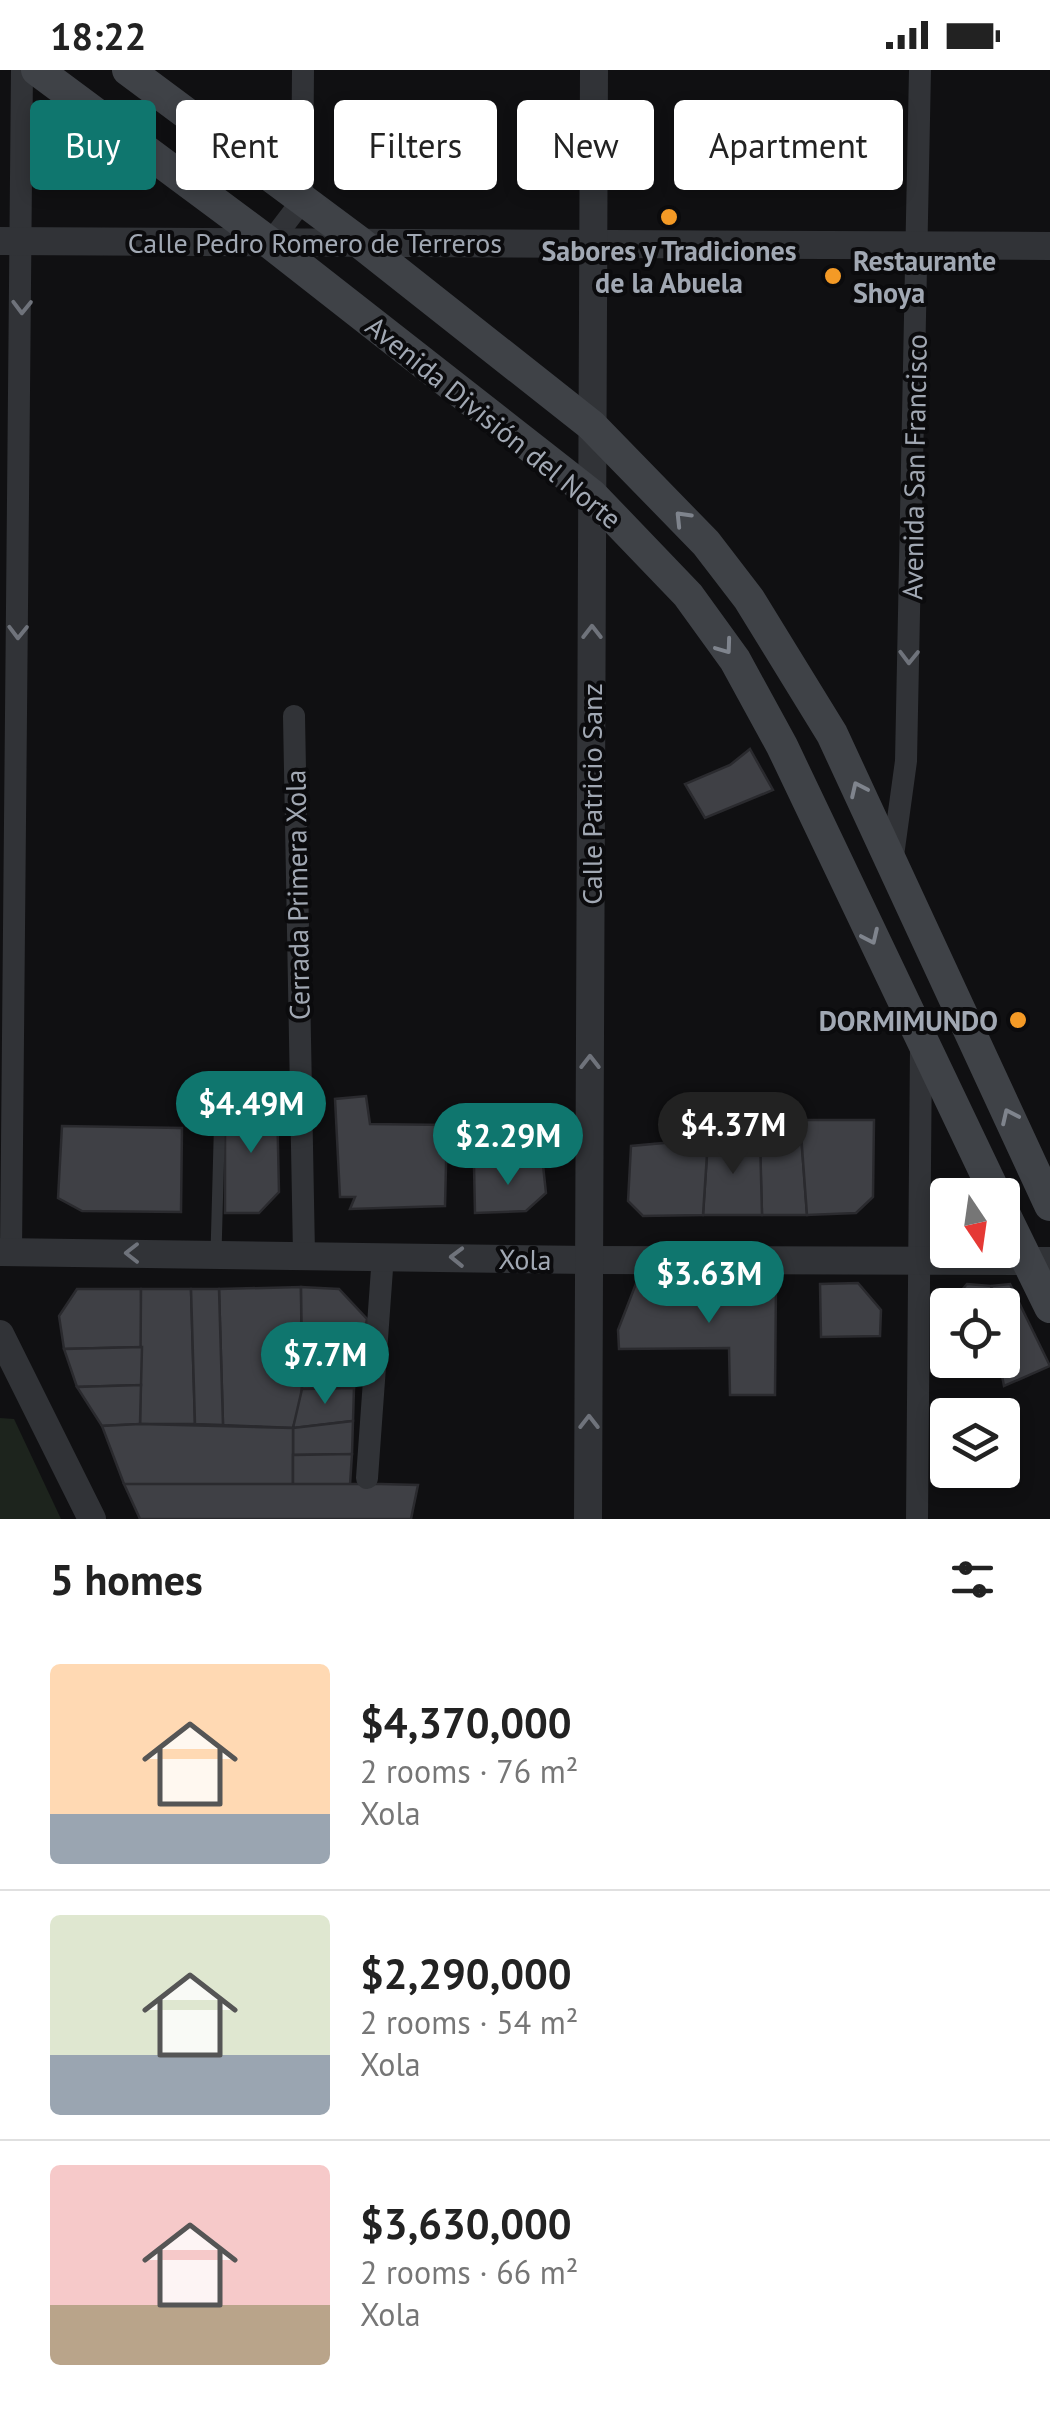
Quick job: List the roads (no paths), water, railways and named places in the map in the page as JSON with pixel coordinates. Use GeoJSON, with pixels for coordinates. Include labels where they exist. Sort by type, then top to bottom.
{"type":"FeatureCollection","features":[{"type":"Feature","properties":{"kind":"main road","name":"Avenida División del Norte"},"geometry":{"type":"LineString","coordinates":[[37,70],[270,243],[592,495],[688,595],[735,660],[782,746],[988,1178]]}},
{"type":"Feature","properties":{"kind":"main road","name":"Avenida División del Norte"},"geometry":{"type":"LineString","coordinates":[[128,70],[358,241],[591,425],[706,543],[748,600],[832,734],[1050,1204]]}},
{"type":"Feature","properties":{"kind":"main road"},"geometry":{"type":"LineString","coordinates":[[1020,1234],[1039,1260],[1050,1307]]}},
{"type":"Feature","properties":{"kind":"street"},"geometry":{"type":"LineString","coordinates":[[6,1252],[11,242],[22,70]]}},
{"type":"Feature","properties":{"kind":"street"},"geometry":{"type":"LineString","coordinates":[[270,243],[302,201],[303,70]]}},
{"type":"Feature","properties":{"kind":"street","name":"Calle Patricio Sanz"},"geometry":{"type":"LineString","coordinates":[[588,1519],[594,70]]}},
{"type":"Feature","properties":{"kind":"street","name":"Avenida San Francisco"},"geometry":{"type":"LineString","coordinates":[[892,863],[906,761],[920,70]]}},
{"type":"Feature","properties":{"kind":"street","name":"Calle Pedro Romero de Terreros"},"geometry":{"type":"LineString","coordinates":[[11,242],[1050,246]]}},
{"type":"Feature","properties":{"kind":"street","name":"Cerrada Primera Xola"},"geometry":{"type":"LineString","coordinates":[[294,716],[304,1254]]}},
{"type":"Feature","properties":{"kind":"street"},"geometry":{"type":"LineString","coordinates":[[917,1519],[921,1044]]}},
{"type":"Feature","properties":{"kind":"street","name":"Xola"},"geometry":{"type":"LineString","coordinates":[[6,1252],[590,1260],[1039,1260]]}},
{"type":"Feature","properties":{"kind":"street"},"geometry":{"type":"LineString","coordinates":[[367,1478],[383,1255]]}},
{"type":"Feature","properties":{"kind":"street"},"geometry":{"type":"LineString","coordinates":[[0,1334],[92,1519]]}},
{"type":"Feature","properties":{"kind":"lane"},"geometry":{"type":"LineString","coordinates":[[216,1253],[220,1106]]}},
{"type":"Feature","properties":{"kind":"place","name":"Sabores y Tradiciones de la Abuela"},"geometry":{"type":"Point","coordinates":[669,217]}},
{"type":"Feature","properties":{"kind":"place","name":"Restaurante Shoya"},"geometry":{"type":"Point","coordinates":[833,276]}},
{"type":"Feature","properties":{"kind":"place","name":"DORMIMUNDO"},"geometry":{"type":"Point","coordinates":[1018,1020]}}]}
